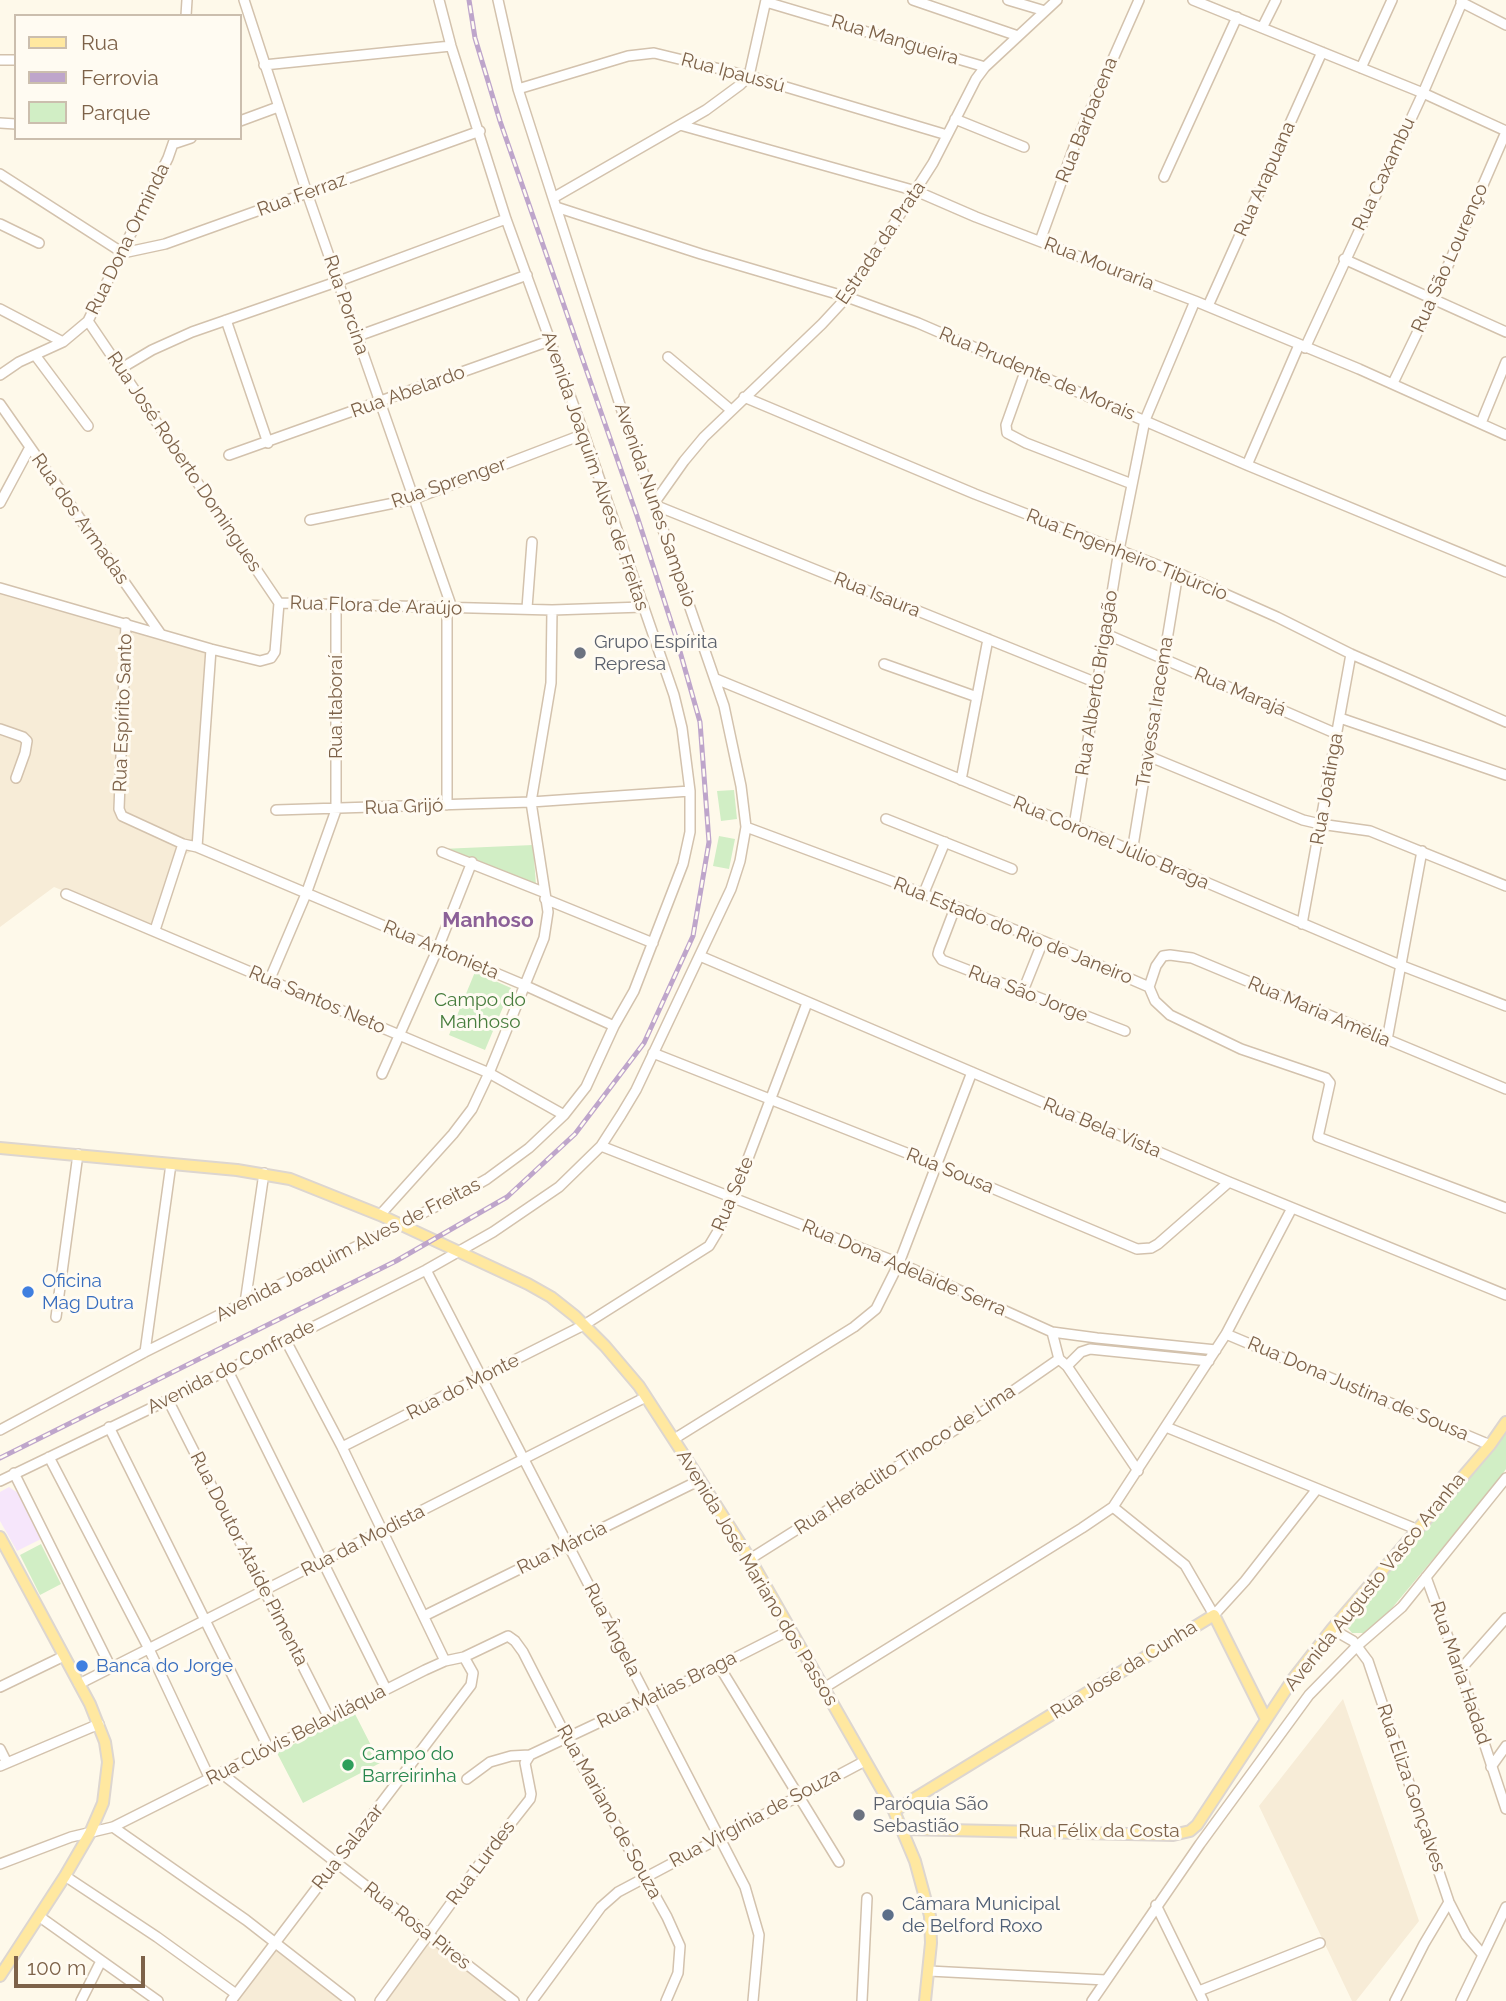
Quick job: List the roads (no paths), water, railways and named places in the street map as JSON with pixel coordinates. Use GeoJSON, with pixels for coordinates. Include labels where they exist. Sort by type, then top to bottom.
{"type":"FeatureCollection","features":[{"type":"Feature","properties":{"kind":"main road","name":"Avenida José Mariano dos Passos"},"geometry":{"type":"LineString","coordinates":[[0,1148],[264,1173],[306,1184],[540,1290],[584,1325],[623,1366],[674,1439],[750,1559],[894,1811],[903,1829],[928,1904],[932,1943],[925,2001]]}},
{"type":"Feature","properties":{"kind":"main road","name":"Avenida Augusto Vasco Aranha"},"geometry":{"type":"LineString","coordinates":[[1227,1780],[1293,1679],[1506,1422]]}},
{"type":"Feature","properties":{"kind":"main road"},"geometry":{"type":"LineString","coordinates":[[0,1537],[79,1684],[99,1724],[107,1751],[107,1779],[103,1803],[90,1833],[40,1917],[0,1976]]}},
{"type":"Feature","properties":{"kind":"main road"},"geometry":{"type":"LineString","coordinates":[[1214,1615],[1266,1719]]}},
{"type":"Feature","properties":{"kind":"main road","name":"Rua José da Cunha"},"geometry":{"type":"LineString","coordinates":[[894,1811],[1214,1615]]}},
{"type":"Feature","properties":{"kind":"main road","name":"Rua Félix da Costa"},"geometry":{"type":"LineString","coordinates":[[903,1829],[1173,1835],[1184,1833],[1197,1825],[1227,1780]]}},
{"type":"Feature","properties":{"kind":"street","name":"Rua Porcina"},"geometry":{"type":"LineString","coordinates":[[244,0],[449,608],[447,805]]}},
{"type":"Feature","properties":{"kind":"street","name":"Avenida Joaquim Alves de Freitas"},"geometry":{"type":"LineString","coordinates":[[0,1430],[145,1352],[401,1225],[487,1179],[529,1148],[564,1115],[586,1087],[614,1026],[634,991],[675,889],[689,846],[690,791],[682,727],[674,695],[506,219],[439,0]]}},
{"type":"Feature","properties":{"kind":"street","name":"Avenida Nunes Sampaio"},"geometry":{"type":"LineString","coordinates":[[460,1252],[546,1197],[573,1175],[601,1146],[636,1090],[731,889],[740,861],[746,827],[741,786],[716,679],[623,414],[554,203],[518,89],[498,0]]}},
{"type":"Feature","properties":{"kind":"street"},"geometry":{"type":"LineString","coordinates":[[914,0],[1018,36]]}},
{"type":"Feature","properties":{"kind":"street"},"geometry":{"type":"LineString","coordinates":[[1008,0],[1045,11]]}},
{"type":"Feature","properties":{"kind":"street","name":"Estrada da Prata"},"geometry":{"type":"LineString","coordinates":[[656,504],[684,461],[731,410],[847,297],[916,191],[966,95],[985,67],[1057,0]]}},
{"type":"Feature","properties":{"kind":"street","name":"Rua Barbacena"},"geometry":{"type":"LineString","coordinates":[[1040,241],[1074,147],[1139,0]]}},
{"type":"Feature","properties":{"kind":"street"},"geometry":{"type":"LineString","coordinates":[[1193,0],[1423,93],[1506,132]]}},
{"type":"Feature","properties":{"kind":"street"},"geometry":{"type":"LineString","coordinates":[[1262,28],[1276,0]]}},
{"type":"Feature","properties":{"kind":"street"},"geometry":{"type":"LineString","coordinates":[[1361,68],[1392,0]]}},
{"type":"Feature","properties":{"kind":"street"},"geometry":{"type":"LineString","coordinates":[[554,203],[706,110],[749,76],[766,1]]}},
{"type":"Feature","properties":{"kind":"street","name":"Rua Mangueira"},"geometry":{"type":"LineString","coordinates":[[766,1],[985,67]]}},
{"type":"Feature","properties":{"kind":"street"},"geometry":{"type":"LineString","coordinates":[[1462,1],[1506,24]]}},
{"type":"Feature","properties":{"kind":"street","name":"Rua Caxambu"},"geometry":{"type":"LineString","coordinates":[[1247,465],[1423,93],[1462,1]]}},
{"type":"Feature","properties":{"kind":"street"},"geometry":{"type":"LineString","coordinates":[[1164,177],[1237,17]]}},
{"type":"Feature","properties":{"kind":"street"},"geometry":{"type":"LineString","coordinates":[[264,65],[451,46]]}},
{"type":"Feature","properties":{"kind":"street","name":"Rua Arapuana"},"geometry":{"type":"LineString","coordinates":[[1208,306],[1322,52]]}},
{"type":"Feature","properties":{"kind":"street","name":"Rua Ipaussú"},"geometry":{"type":"LineString","coordinates":[[518,89],[628,56],[654,53],[749,76],[947,135]]}},
{"type":"Feature","properties":{"kind":"street"},"geometry":{"type":"LineString","coordinates":[[242,120],[278,107]]}},
{"type":"Feature","properties":{"kind":"street"},"geometry":{"type":"LineString","coordinates":[[955,120],[1024,147]]}},
{"type":"Feature","properties":{"kind":"street","name":"Rua Mouraria"},"geometry":{"type":"LineString","coordinates":[[680,125],[916,191],[1208,306],[1393,383],[1506,435]]}},
{"type":"Feature","properties":{"kind":"street","name":"Rua Ferraz"},"geometry":{"type":"LineString","coordinates":[[123,253],[165,244],[480,131]]}},
{"type":"Feature","properties":{"kind":"street","name":"Rua São Lourenço"},"geometry":{"type":"LineString","coordinates":[[1393,383],[1433,300],[1506,132]]}},
{"type":"Feature","properties":{"kind":"street","name":"Rua Dona Orminda"},"geometry":{"type":"LineString","coordinates":[[0,375],[64,342],[88,321],[123,253],[174,141]]}},
{"type":"Feature","properties":{"kind":"street"},"geometry":{"type":"LineString","coordinates":[[0,174],[123,253]]}},
{"type":"Feature","properties":{"kind":"street","name":"Rua Prudente de Morais"},"geometry":{"type":"LineString","coordinates":[[554,203],[847,297],[918,323],[1247,465],[1506,572]]}},
{"type":"Feature","properties":{"kind":"street"},"geometry":{"type":"LineString","coordinates":[[120,369],[175,339],[506,219]]}},
{"type":"Feature","properties":{"kind":"street"},"geometry":{"type":"LineString","coordinates":[[0,224],[39,243]]}},
{"type":"Feature","properties":{"kind":"street"},"geometry":{"type":"LineString","coordinates":[[1344,259],[1506,332]]}},
{"type":"Feature","properties":{"kind":"street"},"geometry":{"type":"LineString","coordinates":[[358,336],[527,275]]}},
{"type":"Feature","properties":{"kind":"street","name":"Rua Alberto Brigagão"},"geometry":{"type":"LineString","coordinates":[[1074,826],[1119,550],[1145,421],[1195,301]]}},
{"type":"Feature","properties":{"kind":"street"},"geometry":{"type":"LineString","coordinates":[[0,309],[64,342]]}},
{"type":"Feature","properties":{"kind":"street"},"geometry":{"type":"LineString","coordinates":[[226,320],[268,443]]}},
{"type":"Feature","properties":{"kind":"street","name":"Rua José Roberto Domingues"},"geometry":{"type":"LineString","coordinates":[[88,321],[279,603]]}},
{"type":"Feature","properties":{"kind":"street","name":"Rua Abelardo"},"geometry":{"type":"LineString","coordinates":[[229,455],[549,341]]}},
{"type":"Feature","properties":{"kind":"street"},"geometry":{"type":"LineString","coordinates":[[35,355],[88,426]]}},
{"type":"Feature","properties":{"kind":"street"},"geometry":{"type":"LineString","coordinates":[[668,357],[731,410]]}},
{"type":"Feature","properties":{"kind":"street"},"geometry":{"type":"LineString","coordinates":[[1481,423],[1506,362]]}},
{"type":"Feature","properties":{"kind":"street"},"geometry":{"type":"LineString","coordinates":[[1026,369],[1009,417],[1007,433],[1016,439],[1132,484]]}},
{"type":"Feature","properties":{"kind":"street","name":"Rua Engenheiro Tibúrcio"},"geometry":{"type":"LineString","coordinates":[[744,397],[975,494],[1178,573],[1277,617],[1351,654],[1506,722]]}},
{"type":"Feature","properties":{"kind":"street","name":"Rua dos Armadas"},"geometry":{"type":"LineString","coordinates":[[0,404],[160,633]]}},
{"type":"Feature","properties":{"kind":"street","name":"Rua Sprenger"},"geometry":{"type":"LineString","coordinates":[[310,520],[414,499],[584,434]]}},
{"type":"Feature","properties":{"kind":"street"},"geometry":{"type":"LineString","coordinates":[[0,503],[30,447]]}},
{"type":"Feature","properties":{"kind":"street","name":"Rua Isaura"},"geometry":{"type":"LineString","coordinates":[[656,504],[1097,683]]}},
{"type":"Feature","properties":{"kind":"street"},"geometry":{"type":"LineString","coordinates":[[527,608],[532,542]]}},
{"type":"Feature","properties":{"kind":"street","name":"Travessa Iracema"},"geometry":{"type":"LineString","coordinates":[[1132,852],[1178,573]]}},
{"type":"Feature","properties":{"kind":"street","name":"Rua Flora de Araújo"},"geometry":{"type":"LineString","coordinates":[[0,588],[260,661],[271,658],[276,647],[279,603],[552,610],[643,607]]}},
{"type":"Feature","properties":{"kind":"street","name":"Rua Itaboraí"},"geometry":{"type":"LineString","coordinates":[[269,981],[306,894],[336,810],[337,604]]}},
{"type":"Feature","properties":{"kind":"street"},"geometry":{"type":"LineString","coordinates":[[380,1216],[462,1122],[480,1093],[544,938],[548,920],[531,802],[551,683],[552,610]]}},
{"type":"Feature","properties":{"kind":"street","name":"Rua Espírito Santo"},"geometry":{"type":"LineString","coordinates":[[126,623],[119,809],[125,818],[149,827]]}},
{"type":"Feature","properties":{"kind":"street","name":"Rua Marajá"},"geometry":{"type":"LineString","coordinates":[[1106,634],[1337,734]]}},
{"type":"Feature","properties":{"kind":"street"},"geometry":{"type":"LineString","coordinates":[[961,780],[988,639]]}},
{"type":"Feature","properties":{"kind":"street"},"geometry":{"type":"LineString","coordinates":[[197,847],[211,649]]}},
{"type":"Feature","properties":{"kind":"street","name":"Rua Joatinga"},"geometry":{"type":"LineString","coordinates":[[1302,924],[1351,654]]}},
{"type":"Feature","properties":{"kind":"street"},"geometry":{"type":"LineString","coordinates":[[884,664],[977,697]]}},
{"type":"Feature","properties":{"kind":"street","name":"Rua Coronel Júlio Braga"},"geometry":{"type":"LineString","coordinates":[[716,679],[1074,826],[1400,965],[1506,1006]]}},
{"type":"Feature","properties":{"kind":"street"},"geometry":{"type":"LineString","coordinates":[[1339,718],[1506,775]]}},
{"type":"Feature","properties":{"kind":"street"},"geometry":{"type":"LineString","coordinates":[[0,729],[27,741],[16,778]]}},
{"type":"Feature","properties":{"kind":"street"},"geometry":{"type":"LineString","coordinates":[[1148,756],[1287,814],[1320,824],[1370,831],[1506,886]]}},
{"type":"Feature","properties":{"kind":"street","name":"Rua Grijó"},"geometry":{"type":"LineString","coordinates":[[276,810],[531,802],[690,791]]}},
{"type":"Feature","properties":{"kind":"street"},"geometry":{"type":"LineString","coordinates":[[886,819],[1012,869]]}},
{"type":"Feature","properties":{"kind":"street","name":"Rua Antonieta"},"geometry":{"type":"LineString","coordinates":[[149,827],[183,844],[197,847],[438,948],[614,1026]]}},
{"type":"Feature","properties":{"kind":"street","name":"Rua Estado do Rio de Janeiro"},"geometry":{"type":"LineString","coordinates":[[746,827],[886,878],[1149,987],[1156,1001],[1170,1015],[1241,1049],[1326,1078],[1329,1083],[1318,1137],[1506,1208]]}},
{"type":"Feature","properties":{"kind":"street"},"geometry":{"type":"LineString","coordinates":[[923,895],[945,842]]}},
{"type":"Feature","properties":{"kind":"street"},"geometry":{"type":"LineString","coordinates":[[155,930],[183,844]]}},
{"type":"Feature","properties":{"kind":"street"},"geometry":{"type":"LineString","coordinates":[[1387,1040],[1422,850]]}},
{"type":"Feature","properties":{"kind":"street"},"geometry":{"type":"LineString","coordinates":[[442,852],[472,862],[653,943]]}},
{"type":"Feature","properties":{"kind":"street"},"geometry":{"type":"LineString","coordinates":[[382,1074],[438,948],[472,862]]}},
{"type":"Feature","properties":{"kind":"street","name":"Rua Santos Neto"},"geometry":{"type":"LineString","coordinates":[[65,894],[489,1073],[564,1115]]}},
{"type":"Feature","properties":{"kind":"street","name":"Rua São Jorge"},"geometry":{"type":"LineString","coordinates":[[955,908],[939,950],[940,957],[946,962],[1125,1031]]}},
{"type":"Feature","properties":{"kind":"street"},"geometry":{"type":"LineString","coordinates":[[1023,991],[1043,941]]}},
{"type":"Feature","properties":{"kind":"street","name":"Rua Bela Vista"},"geometry":{"type":"LineString","coordinates":[[700,956],[1229,1182],[1506,1295]]}},
{"type":"Feature","properties":{"kind":"street","name":"Rua Maria Amélia"},"geometry":{"type":"LineString","coordinates":[[1149,987],[1163,956],[1192,958],[1506,1089]]}},
{"type":"Feature","properties":{"kind":"street","name":"Rua Sete"},"geometry":{"type":"LineString","coordinates":[[584,1325],[705,1249],[715,1236],[733,1198],[807,1003]]}},
{"type":"Feature","properties":{"kind":"street","name":"Rua Sousa"},"geometry":{"type":"LineString","coordinates":[[653,1053],[937,1165],[1140,1249],[1158,1244],[1229,1182]]}},
{"type":"Feature","properties":{"kind":"street"},"geometry":{"type":"LineString","coordinates":[[674,1439],[870,1315],[883,1298],[899,1263],[972,1072]]}},
{"type":"Feature","properties":{"kind":"street","name":"Rua Dona Adelaide Serra"},"geometry":{"type":"LineString","coordinates":[[601,1146],[899,1263],[1052,1332]]}},
{"type":"Feature","properties":{"kind":"street"},"geometry":{"type":"LineString","coordinates":[[56,1317],[78,1154]]}},
{"type":"Feature","properties":{"kind":"street"},"geometry":{"type":"LineString","coordinates":[[145,1352],[171,1164]]}},
{"type":"Feature","properties":{"kind":"street"},"geometry":{"type":"LineString","coordinates":[[246,1303],[264,1173]]}},
{"type":"Feature","properties":{"kind":"street"},"geometry":{"type":"LineString","coordinates":[[824,1688],[1113,1507],[1226,1334],[1292,1208]]}},
{"type":"Feature","properties":{"kind":"street","name":"Avenida do Confrade"},"geometry":{"type":"LineString","coordinates":[[0,1480],[460,1252]]}},
{"type":"Feature","properties":{"kind":"street","name":"Rua Ângela"},"geometry":{"type":"LineString","coordinates":[[426,1270],[745,1887],[758,1927],[753,2001]]}},
{"type":"Feature","properties":{"kind":"street","name":"Rua do Monte"},"geometry":{"type":"LineString","coordinates":[[342,1447],[584,1325]]}},
{"type":"Feature","properties":{"kind":"street"},"geometry":{"type":"LineString","coordinates":[[1052,1332],[1063,1363],[1138,1471]]}},
{"type":"Feature","properties":{"kind":"street","name":"Rua Dona Justina de Sousa"},"geometry":{"type":"LineString","coordinates":[[1052,1332],[1216,1350]]}},
{"type":"Feature","properties":{"kind":"street","name":"Rua Dona Justina de Sousa"},"geometry":{"type":"LineString","coordinates":[[1226,1334],[1489,1445]]}},
{"type":"Feature","properties":{"kind":"street"},"geometry":{"type":"LineString","coordinates":[[285,1339],[342,1447],[445,1661]]}},
{"type":"Feature","properties":{"kind":"street"},"geometry":{"type":"LineString","coordinates":[[1063,1363],[1090,1349],[1209,1361]]}},
{"type":"Feature","properties":{"kind":"street","name":"Rua Heráclito Tinoco de Lima"},"geometry":{"type":"LineString","coordinates":[[750,1559],[1063,1363]]}},
{"type":"Feature","properties":{"kind":"street"},"geometry":{"type":"LineString","coordinates":[[227,1369],[386,1689]]}},
{"type":"Feature","properties":{"kind":"street","name":"Rua da Modista"},"geometry":{"type":"LineString","coordinates":[[79,1684],[646,1397]]}},
{"type":"Feature","properties":{"kind":"street","name":"Rua Doutor Ataíde Pimenta"},"geometry":{"type":"LineString","coordinates":[[168,1399],[329,1718]]}},
{"type":"Feature","properties":{"kind":"street"},"geometry":{"type":"LineString","coordinates":[[109,1427],[270,1749]]}},
{"type":"Feature","properties":{"kind":"street"},"geometry":{"type":"LineString","coordinates":[[1166,1427],[1416,1529]]}},
{"type":"Feature","properties":{"kind":"street"},"geometry":{"type":"LineString","coordinates":[[49,1457],[149,1649],[210,1779]]}},
{"type":"Feature","properties":{"kind":"street"},"geometry":{"type":"LineString","coordinates":[[14,1473],[111,1668]]}},
{"type":"Feature","properties":{"kind":"street"},"geometry":{"type":"LineString","coordinates":[[1092,2001],[1156,1905],[1308,1695],[1357,1646],[1402,1607],[1506,1478]]}},
{"type":"Feature","properties":{"kind":"street","name":"Rua Márcia"},"geometry":{"type":"LineString","coordinates":[[424,1616],[700,1480]]}},
{"type":"Feature","properties":{"kind":"street","name":"Rua José da Cunha"},"geometry":{"type":"LineString","coordinates":[[1214,1615],[1245,1581],[1317,1489]]}},
{"type":"Feature","properties":{"kind":"street"},"geometry":{"type":"LineString","coordinates":[[1113,1507],[1185,1565],[1214,1615]]}},
{"type":"Feature","properties":{"kind":"street","name":"Rua Maria Hadad"},"geometry":{"type":"LineString","coordinates":[[1426,1577],[1506,1809]]}},
{"type":"Feature","properties":{"kind":"street"},"geometry":{"type":"LineString","coordinates":[[1460,1670],[1506,1618]]}},
{"type":"Feature","properties":{"kind":"street","name":"Rua Eliza Gonçalves"},"geometry":{"type":"LineString","coordinates":[[1332,1629],[1357,1646],[1368,1661],[1449,1902],[1466,1935],[1483,1955]]}},
{"type":"Feature","properties":{"kind":"street","name":"Rua Matias Braga"},"geometry":{"type":"LineString","coordinates":[[467,1779],[490,1762],[511,1756],[530,1755],[790,1630]]}},
{"type":"Feature","properties":{"kind":"street","name":"Rua Mariano de Souza"},"geometry":{"type":"LineString","coordinates":[[503,1637],[508,1636],[518,1643],[680,1946],[678,1973],[666,2001]]}},
{"type":"Feature","properties":{"kind":"street","name":"Rua Clóvis Belaviláqua"},"geometry":{"type":"LineString","coordinates":[[0,1864],[71,1837],[113,1827],[386,1689],[445,1661],[464,1657],[503,1637]]}},
{"type":"Feature","properties":{"kind":"street"},"geometry":{"type":"LineString","coordinates":[[0,1687],[64,1656]]}},
{"type":"Feature","properties":{"kind":"street","name":"Rua Salazar"},"geometry":{"type":"LineString","coordinates":[[234,1998],[471,1685],[473,1673],[464,1657]]}},
{"type":"Feature","properties":{"kind":"street"},"geometry":{"type":"LineString","coordinates":[[719,1666],[839,1862]]}},
{"type":"Feature","properties":{"kind":"street"},"geometry":{"type":"LineString","coordinates":[[0,1749],[3,1764],[99,1724]]}},
{"type":"Feature","properties":{"kind":"street"},"geometry":{"type":"LineString","coordinates":[[1491,1766],[1506,1746]]}},
{"type":"Feature","properties":{"kind":"street","name":"Rua Lurdes"},"geometry":{"type":"LineString","coordinates":[[380,2001],[530,1799],[524,1763],[530,1755]]}},
{"type":"Feature","properties":{"kind":"street","name":"Rua Virgínia de Souza"},"geometry":{"type":"LineString","coordinates":[[532,2001],[601,1907],[618,1892],[865,1761]]}},
{"type":"Feature","properties":{"kind":"street","name":"Rua Rosa Pires"},"geometry":{"type":"LineString","coordinates":[[221,1773],[514,2001]]}},
{"type":"Feature","properties":{"kind":"street"},"geometry":{"type":"LineString","coordinates":[[1227,1780],[1244,1785]]}},
{"type":"Feature","properties":{"kind":"street"},"geometry":{"type":"LineString","coordinates":[[113,1827],[275,1941],[350,2001]]}},
{"type":"Feature","properties":{"kind":"street"},"geometry":{"type":"LineString","coordinates":[[65,1876],[157,1937],[234,1998]]}},
{"type":"Feature","properties":{"kind":"street"},"geometry":{"type":"LineString","coordinates":[[862,2001],[867,1898]]}},
{"type":"Feature","properties":{"kind":"street"},"geometry":{"type":"LineString","coordinates":[[1395,2001],[1449,1902]]}},
{"type":"Feature","properties":{"kind":"street"},"geometry":{"type":"LineString","coordinates":[[1156,1905],[1203,2001]]}},
{"type":"Feature","properties":{"kind":"street"},"geometry":{"type":"LineString","coordinates":[[1461,2001],[1506,1907]]}},
{"type":"Feature","properties":{"kind":"street"},"geometry":{"type":"LineString","coordinates":[[40,1917],[158,2001]]}},
{"type":"Feature","properties":{"kind":"street"},"geometry":{"type":"LineString","coordinates":[[1199,1991],[1320,1942]]}},
{"type":"Feature","properties":{"kind":"street"},"geometry":{"type":"LineString","coordinates":[[81,2001],[101,1961]]}},
{"type":"Feature","properties":{"kind":"street"},"geometry":{"type":"LineString","coordinates":[[929,1971],[1106,1980]]}},
{"type":"Feature","properties":{"kind":"railway"},"geometry":{"type":"LineString","coordinates":[[0,1458],[396,1261],[507,1197],[575,1134],[644,1043],[693,936],[709,842],[700,722],[637,516],[500,121],[475,38],[469,0]]}},
{"type":"Feature","properties":{"kind":"place","name":"Grupo Espírita Represa"},"geometry":{"type":"Point","coordinates":[580,653]}},
{"type":"Feature","properties":{"kind":"place","name":"Oficina Mag Dutra"},"geometry":{"type":"Point","coordinates":[28,1292]}},
{"type":"Feature","properties":{"kind":"place","name":"Banca do Jorge"},"geometry":{"type":"Point","coordinates":[82,1666]}},
{"type":"Feature","properties":{"kind":"place","name":"Campo do Barreirinha"},"geometry":{"type":"Point","coordinates":[348,1765]}},
{"type":"Feature","properties":{"kind":"place","name":"Paróquia São Sebastião"},"geometry":{"type":"Point","coordinates":[859,1815]}},
{"type":"Feature","properties":{"kind":"place","name":"Câmara Municipal de Belford Roxo"},"geometry":{"type":"Point","coordinates":[888,1915]}},
{"type":"Feature","properties":{"kind":"district","name":"Manhoso"},"geometry":{"type":"Point","coordinates":[488,921]}},
{"type":"Feature","properties":{"kind":"park label","name":"Campo do Manhoso"},"geometry":{"type":"Point","coordinates":[480,1011]}}]}
